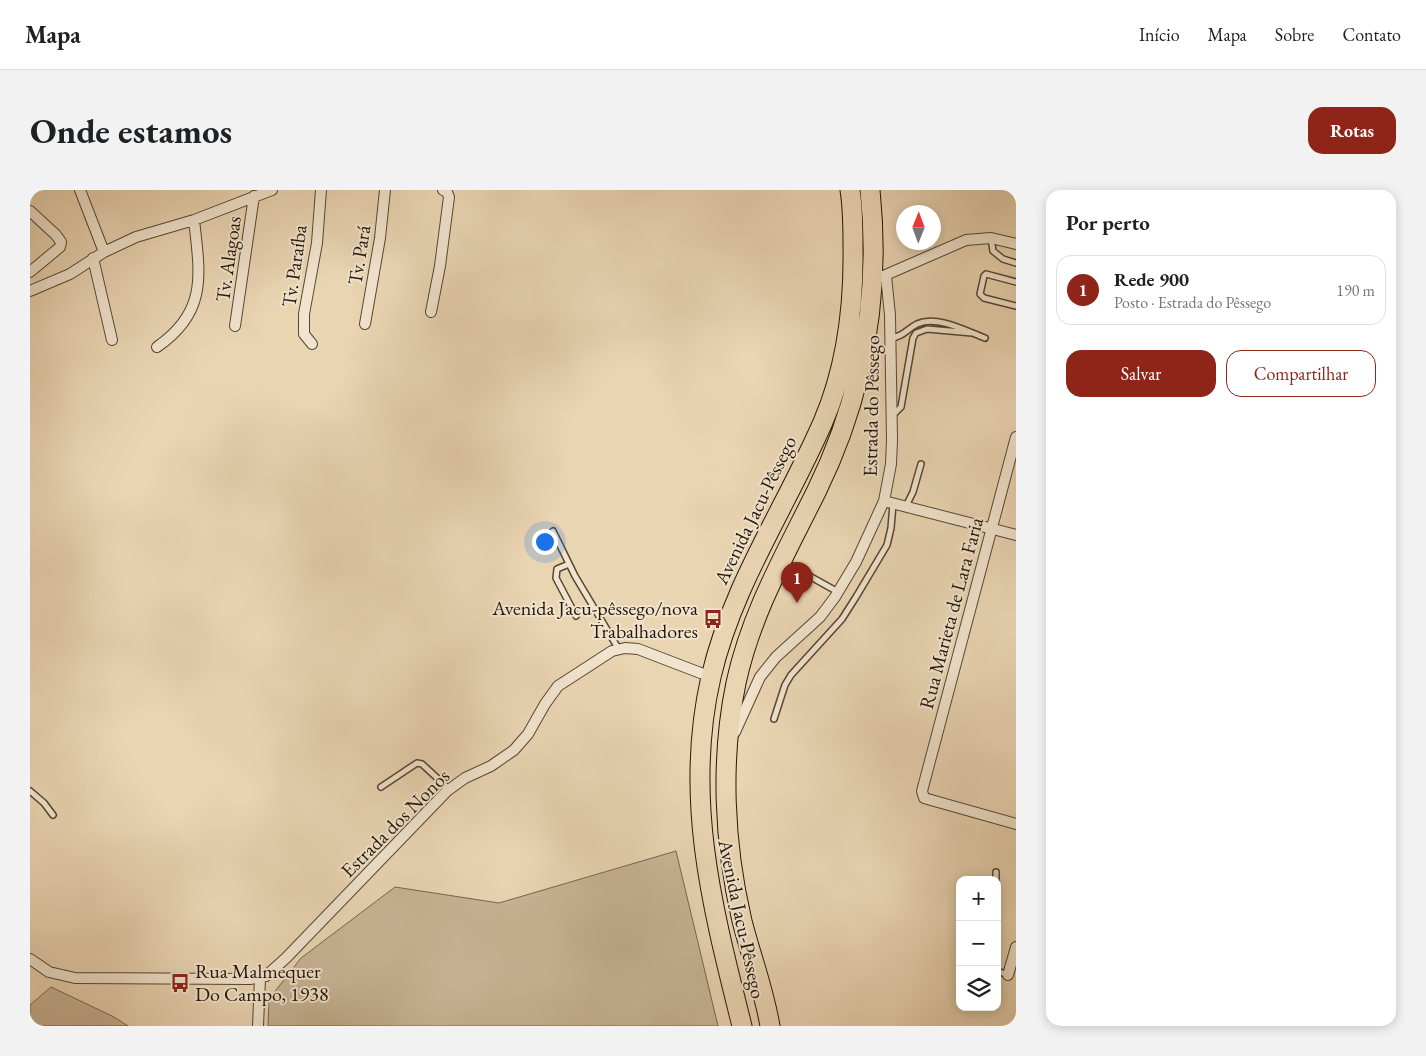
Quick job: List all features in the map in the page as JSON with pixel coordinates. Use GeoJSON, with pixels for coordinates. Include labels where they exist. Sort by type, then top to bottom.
{"type":"FeatureCollection","features":[{"type":"Feature","properties":{"kind":"highway","name":"Avenida Jacu-Pêssego"},"geometry":{"type":"LineString","coordinates":[[742,1026],[708,881],[701,837],[700,754],[711,677],[738,596],[823,420],[839,375],[849,333],[854,284],[850,190]]}},
{"type":"Feature","properties":{"kind":"highway","name":"Avenida Jacu-Pêssego"},"geometry":{"type":"LineString","coordinates":[[770,1026],[742,919],[731,863],[728,824],[727,756],[733,700],[757,612],[817,490],[845,423],[862,367],[872,304],[879,278],[870,190]]}},
{"type":"Feature","properties":{"kind":"street"},"geometry":{"type":"LineString","coordinates":[[80,190],[104,252]]}},
{"type":"Feature","properties":{"kind":"street"},"geometry":{"type":"LineString","coordinates":[[30,291],[70,274],[93,258],[136,237],[194,220],[272,190]]}},
{"type":"Feature","properties":{"kind":"street","name":"Tv. Paraíba"},"geometry":{"type":"LineString","coordinates":[[312,344],[304,334],[304,314],[317,243],[321,190]]}},
{"type":"Feature","properties":{"kind":"street","name":"Tv. Pará"},"geometry":{"type":"LineString","coordinates":[[365,324],[380,238],[386,190]]}},
{"type":"Feature","properties":{"kind":"street"},"geometry":{"type":"LineString","coordinates":[[431,312],[440,266],[448,197],[447,192],[443,190]]}},
{"type":"Feature","properties":{"kind":"street","name":"Tv. Alagoas"},"geometry":{"type":"LineString","coordinates":[[235,326],[254,196]]}},
{"type":"Feature","properties":{"kind":"street"},"geometry":{"type":"LineString","coordinates":[[30,211],[61,242],[60,247],[30,272]]}},
{"type":"Feature","properties":{"kind":"street"},"geometry":{"type":"LineString","coordinates":[[157,347],[176,335],[184,323],[199,289],[200,270],[194,220]]}},
{"type":"Feature","properties":{"kind":"street"},"geometry":{"type":"LineString","coordinates":[[879,278],[955,243],[991,238],[1016,244]]}},
{"type":"Feature","properties":{"kind":"street"},"geometry":{"type":"LineString","coordinates":[[93,258],[112,340]]}},
{"type":"Feature","properties":{"kind":"street","name":"Estrada do Pêssego"},"geometry":{"type":"LineString","coordinates":[[727,756],[738,724],[760,677],[776,657],[820,617],[856,562],[888,502],[891,464],[890,338],[879,278]]}},
{"type":"Feature","properties":{"kind":"street","name":"Rua Marieta de Lara Faria"},"geometry":{"type":"LineString","coordinates":[[1016,437],[922,788],[924,798],[1016,824]]}},
{"type":"Feature","properties":{"kind":"street"},"geometry":{"type":"LineString","coordinates":[[888,502],[1016,535]]}},
{"type":"Feature","properties":{"kind":"street"},"geometry":{"type":"LineString","coordinates":[[618,648],[638,649],[656,654],[711,677]]}},
{"type":"Feature","properties":{"kind":"street","name":"Estrada dos Nonos"},"geometry":{"type":"LineString","coordinates":[[260,978],[275,969],[286,958],[449,789],[464,778],[491,766],[514,750],[528,734],[558,686],[600,657],[618,648]]}},
{"type":"Feature","properties":{"kind":"street"},"geometry":{"type":"LineString","coordinates":[[1008,975],[1016,947]]}},
{"type":"Feature","properties":{"kind":"street"},"geometry":{"type":"LineString","coordinates":[[30,959],[49,972],[75,978],[260,978],[258,1026]]}},
{"type":"Feature","properties":{"kind":"lane"},"geometry":{"type":"LineString","coordinates":[[991,238],[993,251],[1003,259],[1016,263]]}},
{"type":"Feature","properties":{"kind":"lane"},"geometry":{"type":"LineString","coordinates":[[1016,282],[986,274],[980,294],[984,298],[1016,306]]}},
{"type":"Feature","properties":{"kind":"lane"},"geometry":{"type":"LineString","coordinates":[[890,338],[899,337],[919,323],[929,322],[942,323],[986,338]]}},
{"type":"Feature","properties":{"kind":"lane"},"geometry":{"type":"LineString","coordinates":[[891,417],[901,407],[913,338],[916,333],[927,329],[972,333]]}},
{"type":"Feature","properties":{"kind":"lane"},"geometry":{"type":"LineString","coordinates":[[906,507],[913,492],[921,464]]}},
{"type":"Feature","properties":{"kind":"lane"},"geometry":{"type":"LineString","coordinates":[[774,719],[785,685],[791,675],[842,619],[887,545],[891,528],[888,502]]}},
{"type":"Feature","properties":{"kind":"lane"},"geometry":{"type":"LineString","coordinates":[[553,531],[569,564],[618,648]]}},
{"type":"Feature","properties":{"kind":"lane"},"geometry":{"type":"LineString","coordinates":[[781,560],[838,592]]}},
{"type":"Feature","properties":{"kind":"lane"},"geometry":{"type":"LineString","coordinates":[[569,564],[558,569],[556,578],[576,616]]}},
{"type":"Feature","properties":{"kind":"lane"},"geometry":{"type":"LineString","coordinates":[[381,787],[417,763],[422,764],[449,789]]}},
{"type":"Feature","properties":{"kind":"lane"},"geometry":{"type":"LineString","coordinates":[[30,791],[44,803],[52,815]]}},
{"type":"Feature","properties":{"kind":"lane"},"geometry":{"type":"LineString","coordinates":[[1001,972],[1008,975]]}},
{"type":"Feature","properties":{"kind":"shaded area"},"geometry":{"type":"Polygon","coordinates":[[[676,851],[718,1026],[268,1026],[269,999],[301,958],[395,887],[499,903],[676,851]]]}},
{"type":"Feature","properties":{"kind":"shaded area"},"geometry":{"type":"Polygon","coordinates":[[[51,987],[114,1017],[128,1026],[30,1026],[30,1005],[51,987]]]}},
{"type":"Feature","properties":{"kind":"place","name":"Rede 900"},"geometry":{"type":"Point","coordinates":[797,603]}},
{"type":"Feature","properties":{"kind":"place","name":"Avenida Jacu-pêssego/nova Trabalhadores"},"geometry":{"type":"Point","coordinates":[713,619]}},
{"type":"Feature","properties":{"kind":"place","name":"Rua Malmequer Do Campo, 1938"},"geometry":{"type":"Point","coordinates":[180,983]}}]}
